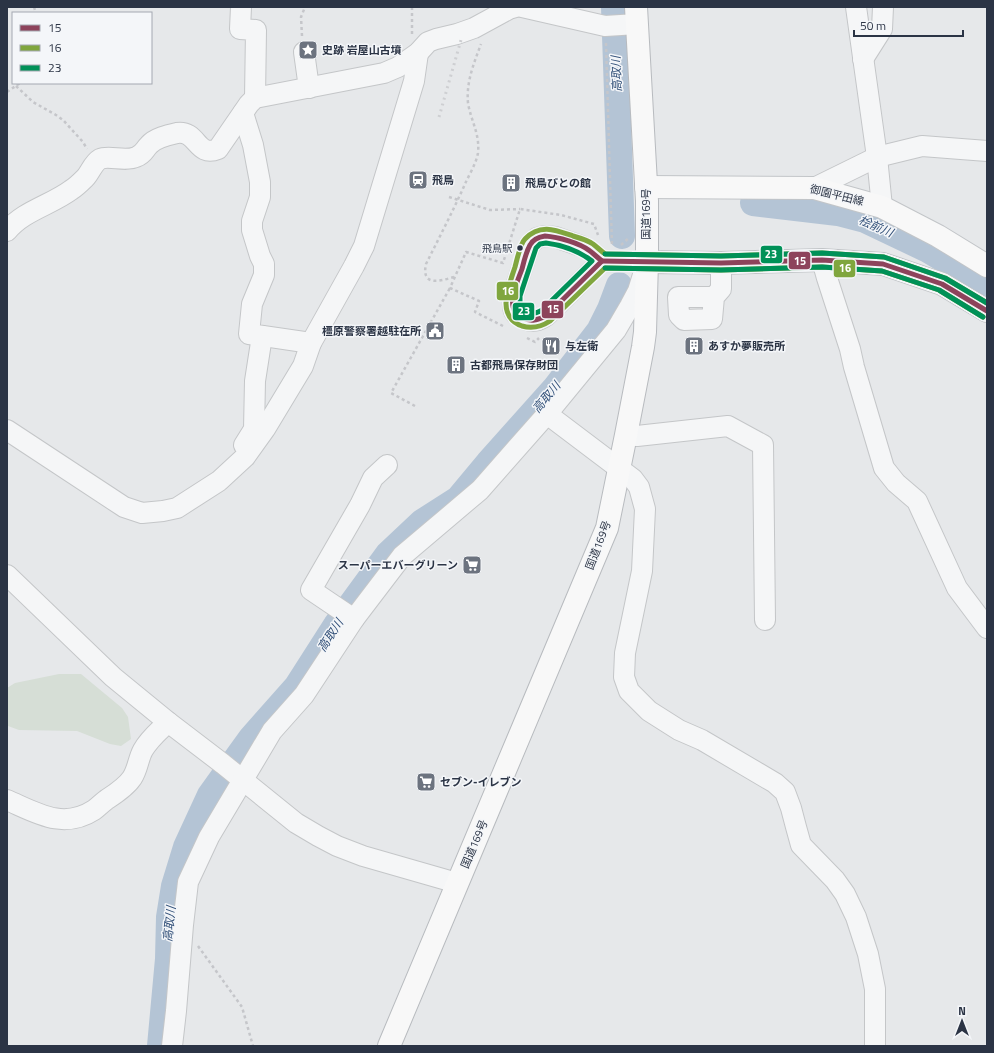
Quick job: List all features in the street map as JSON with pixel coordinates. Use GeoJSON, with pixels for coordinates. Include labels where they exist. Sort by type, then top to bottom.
{"type":"FeatureCollection","features":[{"type":"Feature","properties":{"kind":"main road","name":"国道169号"},"geometry":{"type":"LineString","coordinates":[[389,1046],[607,528],[643,347],[644,332],[647,262],[646,188],[636,16]]}},
{"type":"Feature","properties":{"kind":"main road","name":"御園平田線"},"geometry":{"type":"LineString","coordinates":[[646,188],[814,188],[882,207],[938,236],[987,266]]}},
{"type":"Feature","properties":{"kind":"main road"},"geometry":{"type":"LineString","coordinates":[[647,262],[721,263],[822,260],[883,264],[942,284],[987,311]]}},
{"type":"Feature","properties":{"kind":"street"},"geometry":{"type":"LineString","coordinates":[[241,7],[240,30],[256,30],[249,106],[253,145],[260,182],[260,197],[252,221],[252,230],[264,264],[264,275],[252,304],[249,334],[311,343]]}},
{"type":"Feature","properties":{"kind":"street"},"geometry":{"type":"LineString","coordinates":[[7,231],[13,224],[25,216],[71,190],[85,178],[95,164],[101,159],[135,158],[143,154],[155,139],[177,133],[184,133],[191,136],[206,151],[212,152],[218,149],[249,106],[309,88],[384,73],[398,67],[418,53],[428,42],[474,28],[509,9],[516,7]]}},
{"type":"Feature","properties":{"kind":"street"},"geometry":{"type":"LineString","coordinates":[[522,7],[605,26],[636,16]]}},
{"type":"Feature","properties":{"kind":"street"},"geometry":{"type":"LineString","coordinates":[[856,7],[877,157],[882,207]]}},
{"type":"Feature","properties":{"kind":"street"},"geometry":{"type":"LineString","coordinates":[[863,59],[882,29],[883,7]]}},
{"type":"Feature","properties":{"kind":"street"},"geometry":{"type":"LineString","coordinates":[[304,52],[309,88]]}},
{"type":"Feature","properties":{"kind":"street"},"geometry":{"type":"LineString","coordinates":[[7,430],[124,507],[142,513],[177,508],[219,481],[245,457],[266,429],[303,366],[311,343],[364,246],[414,81],[418,53]]}},
{"type":"Feature","properties":{"kind":"street"},"geometry":{"type":"LineString","coordinates":[[814,188],[877,157],[922,146],[987,151]]}},
{"type":"Feature","properties":{"kind":"street"},"geometry":{"type":"LineString","coordinates":[[172,1046],[188,882],[209,837],[234,773],[304,695],[348,615],[402,556],[480,490],[547,414],[616,330],[638,291],[647,262],[607,255],[555,237],[545,236],[537,238],[530,244],[513,295],[512,304],[514,311],[518,316],[527,320],[537,320],[546,316],[607,255]]}},
{"type":"Feature","properties":{"kind":"street"},"geometry":{"type":"LineString","coordinates":[[822,260],[850,349],[884,468],[896,483],[917,501],[957,588],[987,628]]}},
{"type":"Feature","properties":{"kind":"street"},"geometry":{"type":"LineString","coordinates":[[714,297],[721,288],[721,263]]}},
{"type":"Feature","properties":{"kind":"street"},"geometry":{"type":"LineString","coordinates":[[245,457],[242,449],[254,429],[255,381],[262,336]]}},
{"type":"Feature","properties":{"kind":"street"},"geometry":{"type":"LineString","coordinates":[[547,414],[633,479],[638,487],[644,509],[642,570],[625,653],[624,677],[630,691],[649,711],[679,730],[702,740],[775,782],[785,792],[802,845],[835,880],[845,894],[856,916],[868,954],[875,990],[875,1046]]}},
{"type":"Feature","properties":{"kind":"street"},"geometry":{"type":"LineString","coordinates":[[626,435],[637,436],[728,426],[763,445],[765,620]]}},
{"type":"Feature","properties":{"kind":"street"},"geometry":{"type":"LineString","coordinates":[[348,615],[311,590],[360,505],[373,478],[387,465]]}},
{"type":"Feature","properties":{"kind":"street"},"geometry":{"type":"LineString","coordinates":[[7,575],[113,677],[296,823],[336,846],[363,856],[457,883]]}},
{"type":"Feature","properties":{"kind":"street"},"geometry":{"type":"LineString","coordinates":[[7,800],[44,816],[57,819],[71,819],[82,816],[94,810],[131,780],[136,772],[139,758],[143,749],[168,722]]}},
{"type":"Feature","properties":{"kind":"path"},"geometry":{"type":"LineString","coordinates":[[301,17],[305,7]]}},
{"type":"Feature","properties":{"kind":"path"},"geometry":{"type":"LineString","coordinates":[[412,7],[412,45],[418,53]]}},
{"type":"Feature","properties":{"kind":"path"},"geometry":{"type":"LineString","coordinates":[[300,12],[302,30]]}},
{"type":"Feature","properties":{"kind":"path"},"geometry":{"type":"LineString","coordinates":[[454,277],[441,281],[432,280],[427,278],[425,269],[477,156],[478,141],[468,103],[468,91],[470,76],[488,20]]}},
{"type":"Feature","properties":{"kind":"path"},"geometry":{"type":"LineString","coordinates":[[605,26],[607,255]]}},
{"type":"Feature","properties":{"kind":"path"},"geometry":{"type":"LineString","coordinates":[[7,92],[19,84]]}},
{"type":"Feature","properties":{"kind":"path"},"geometry":{"type":"LineString","coordinates":[[16,86],[33,102],[56,114],[63,120],[83,142],[95,164]]}},
{"type":"Feature","properties":{"kind":"path"},"geometry":{"type":"LineString","coordinates":[[449,197],[490,210],[520,209]]}},
{"type":"Feature","properties":{"kind":"path"},"geometry":{"type":"LineString","coordinates":[[415,406],[391,393],[450,288]]}},
{"type":"Feature","properties":{"kind":"path"},"geometry":{"type":"LineString","coordinates":[[183,924],[242,1007],[254,1046]]}},
{"type":"Feature","properties":{"kind":"shaded area"},"geometry":{"type":"Polygon","coordinates":[[[59,674],[81,674],[122,708],[128,717],[131,739],[121,746],[110,744],[77,731],[19,730],[7,725],[7,688],[15,683],[59,674]]]}},
{"type":"Feature","properties":{"kind":"waterway","name":"高取川"},"geometry":{"type":"LineString","coordinates":[[614,7],[622,236]]}},
{"type":"Feature","properties":{"kind":"waterway","name":"桧前川"},"geometry":{"type":"LineString","coordinates":[[753,203],[838,213],[865,220],[928,250],[987,285]]}},
{"type":"Feature","properties":{"kind":"waterway","name":"高取川"},"geometry":{"type":"LineString","coordinates":[[160,1046],[168,959],[169,917],[174,886],[186,847],[210,795],[251,738],[297,686],[336,625],[388,554],[422,522],[458,499],[555,388],[599,331],[610,309],[619,285]]}},
{"type":"Feature","properties":{"kind":"railway"},"geometry":{"type":"LineString","coordinates":[[439,117],[461,40]]}},
{"type":"Feature","properties":{"kind":"transit line","name":"16"},"geometry":{"type":"LineString","coordinates":[[983,317],[939,290],[882,271],[822,267],[721,270],[605,268],[550,321],[543,325],[533,327],[522,326],[514,321],[506,308],[506,300],[507,291],[523,241],[536,231],[548,229],[586,240],[605,254],[721,256],[822,253],[884,257],[945,278],[987,303]]}},
{"type":"Feature","properties":{"kind":"transit line","name":"15"},"geometry":{"type":"LineString","coordinates":[[545,236],[562,239],[581,245],[602,261],[546,316],[529,320],[517,314],[514,309],[513,296],[530,245],[536,239],[545,236]]}},
{"type":"Feature","properties":{"kind":"transit line","name":"23"},"geometry":{"type":"LineString","coordinates":[[546,243],[570,249],[592,261],[542,310],[536,313],[527,313],[520,308],[520,296],[536,248],[540,244],[546,243]]}},
{"type":"Feature","properties":{"kind":"transit line","name":"23"},"geometry":{"type":"LineString","coordinates":[[605,254],[721,256],[822,253],[884,257],[945,278],[987,303]]}},
{"type":"Feature","properties":{"kind":"transit line","name":"15"},"geometry":{"type":"LineString","coordinates":[[602,261],[721,263],[822,260],[883,264],[942,284],[987,311]]}},
{"type":"Feature","properties":{"kind":"transit line","name":"23"},"geometry":{"type":"LineString","coordinates":[[605,268],[721,270],[822,267],[882,271],[939,290],[983,317]]}},
{"type":"Feature","properties":{"kind":"place","name":"史跡 岩屋山古墳"},"geometry":{"type":"Point","coordinates":[308,50]}},
{"type":"Feature","properties":{"kind":"place","name":"飛鳥"},"geometry":{"type":"Point","coordinates":[418,180]}},
{"type":"Feature","properties":{"kind":"place","name":"飛鳥びとの館"},"geometry":{"type":"Point","coordinates":[511,183]}},
{"type":"Feature","properties":{"kind":"place","name":"飛鳥駅"},"geometry":{"type":"Point","coordinates":[520,248]}},
{"type":"Feature","properties":{"kind":"place","name":"橿原警察署越駐在所"},"geometry":{"type":"Point","coordinates":[435,331]}},
{"type":"Feature","properties":{"kind":"place","name":"与左衛"},"geometry":{"type":"Point","coordinates":[551,346]}},
{"type":"Feature","properties":{"kind":"place","name":"あすか夢販売所"},"geometry":{"type":"Point","coordinates":[694,346]}},
{"type":"Feature","properties":{"kind":"place","name":"古都飛鳥保存財団"},"geometry":{"type":"Point","coordinates":[456,365]}},
{"type":"Feature","properties":{"kind":"place","name":"スーパーエバーグリーン"},"geometry":{"type":"Point","coordinates":[472,565]}},
{"type":"Feature","properties":{"kind":"place","name":"セブン-イレブン"},"geometry":{"type":"Point","coordinates":[426,782]}}]}
